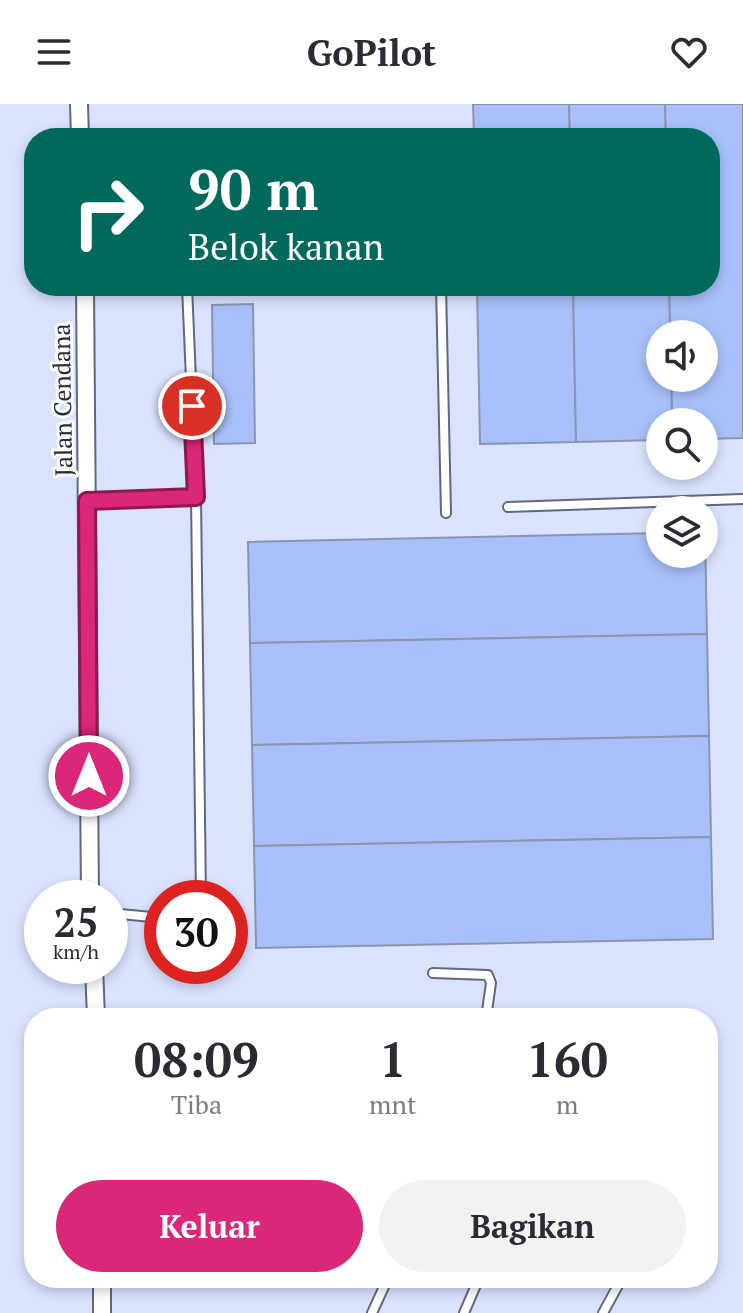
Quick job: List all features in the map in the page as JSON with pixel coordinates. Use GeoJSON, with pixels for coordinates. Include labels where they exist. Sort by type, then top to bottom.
{"type":"FeatureCollection","features":[{"type":"Feature","properties":{"kind":"street"},"geometry":{"type":"LineString","coordinates":[[79,104],[80,128]]}},
{"type":"Feature","properties":{"kind":"street","name":"Jalan Cendana"},"geometry":{"type":"LineString","coordinates":[[85,296],[90,880]]}},
{"type":"Feature","properties":{"kind":"street"},"geometry":{"type":"LineString","coordinates":[[95,984],[96,1008]]}},
{"type":"Feature","properties":{"kind":"street"},"geometry":{"type":"LineString","coordinates":[[102,1288],[102,1313]]}},
{"type":"Feature","properties":{"kind":"lane"},"geometry":{"type":"LineString","coordinates":[[187,296],[196,497],[201,880]]}},
{"type":"Feature","properties":{"kind":"lane"},"geometry":{"type":"LineString","coordinates":[[441,296],[446,513]]}},
{"type":"Feature","properties":{"kind":"lane"},"geometry":{"type":"LineString","coordinates":[[87,501],[196,497]]}},
{"type":"Feature","properties":{"kind":"lane"},"geometry":{"type":"LineString","coordinates":[[508,507],[743,499]]}},
{"type":"Feature","properties":{"kind":"lane"},"geometry":{"type":"LineString","coordinates":[[433,973],[488,975],[491,983],[487,1008]]}},
{"type":"Feature","properties":{"kind":"lane"},"geometry":{"type":"LineString","coordinates":[[372,1313],[383,1288]]}},
{"type":"Feature","properties":{"kind":"lane"},"geometry":{"type":"LineString","coordinates":[[464,1313],[475,1288]]}},
{"type":"Feature","properties":{"kind":"lane"},"geometry":{"type":"LineString","coordinates":[[603,1313],[617,1288]]}},
{"type":"Feature","properties":{"kind":"shaded area"},"geometry":{"type":"Polygon","coordinates":[[[0,104],[743,104],[743,1313],[0,1313],[0,104]]]}},
{"type":"Feature","properties":{"kind":"building"},"geometry":{"type":"Polygon","coordinates":[[[473,104],[569,104],[570,128],[474,128],[473,104]]]}},
{"type":"Feature","properties":{"kind":"building"},"geometry":{"type":"Polygon","coordinates":[[[569,104],[665,104],[666,128],[570,128],[569,104]]]}},
{"type":"Feature","properties":{"kind":"building"},"geometry":{"type":"Polygon","coordinates":[[[665,104],[743,104],[743,438],[718,439],[718,408],[672,408],[671,392],[718,392],[718,320],[670,320],[669,296],[720,296],[720,128],[666,128],[665,104]]]}},
{"type":"Feature","properties":{"kind":"building"},"geometry":{"type":"Polygon","coordinates":[[[477,296],[573,296],[576,442],[480,444],[477,296]]]}},
{"type":"Feature","properties":{"kind":"building"},"geometry":{"type":"Polygon","coordinates":[[[573,296],[669,296],[670,320],[646,320],[646,392],[671,392],[672,408],[646,408],[646,440],[576,442],[573,296]]]}},
{"type":"Feature","properties":{"kind":"building"},"geometry":{"type":"Polygon","coordinates":[[[253,304],[255,443],[214,444],[212,305],[253,304]]]}},
{"type":"Feature","properties":{"kind":"building"},"geometry":{"type":"Polygon","coordinates":[[[646,533],[646,568],[706,568],[707,634],[250,643],[248,542],[646,533]]]}},
{"type":"Feature","properties":{"kind":"building"},"geometry":{"type":"Polygon","coordinates":[[[707,634],[709,736],[252,745],[250,643],[707,634]]]}},
{"type":"Feature","properties":{"kind":"building"},"geometry":{"type":"Polygon","coordinates":[[[709,736],[711,837],[254,846],[252,745],[709,736]]]}},
{"type":"Feature","properties":{"kind":"building"},"geometry":{"type":"Polygon","coordinates":[[[711,837],[713,939],[256,948],[254,846],[711,837]]]}},
{"type":"Feature","properties":{"kind":"route"},"geometry":{"type":"LineString","coordinates":[[89,776],[87,501],[196,497],[192,406]]}}]}
